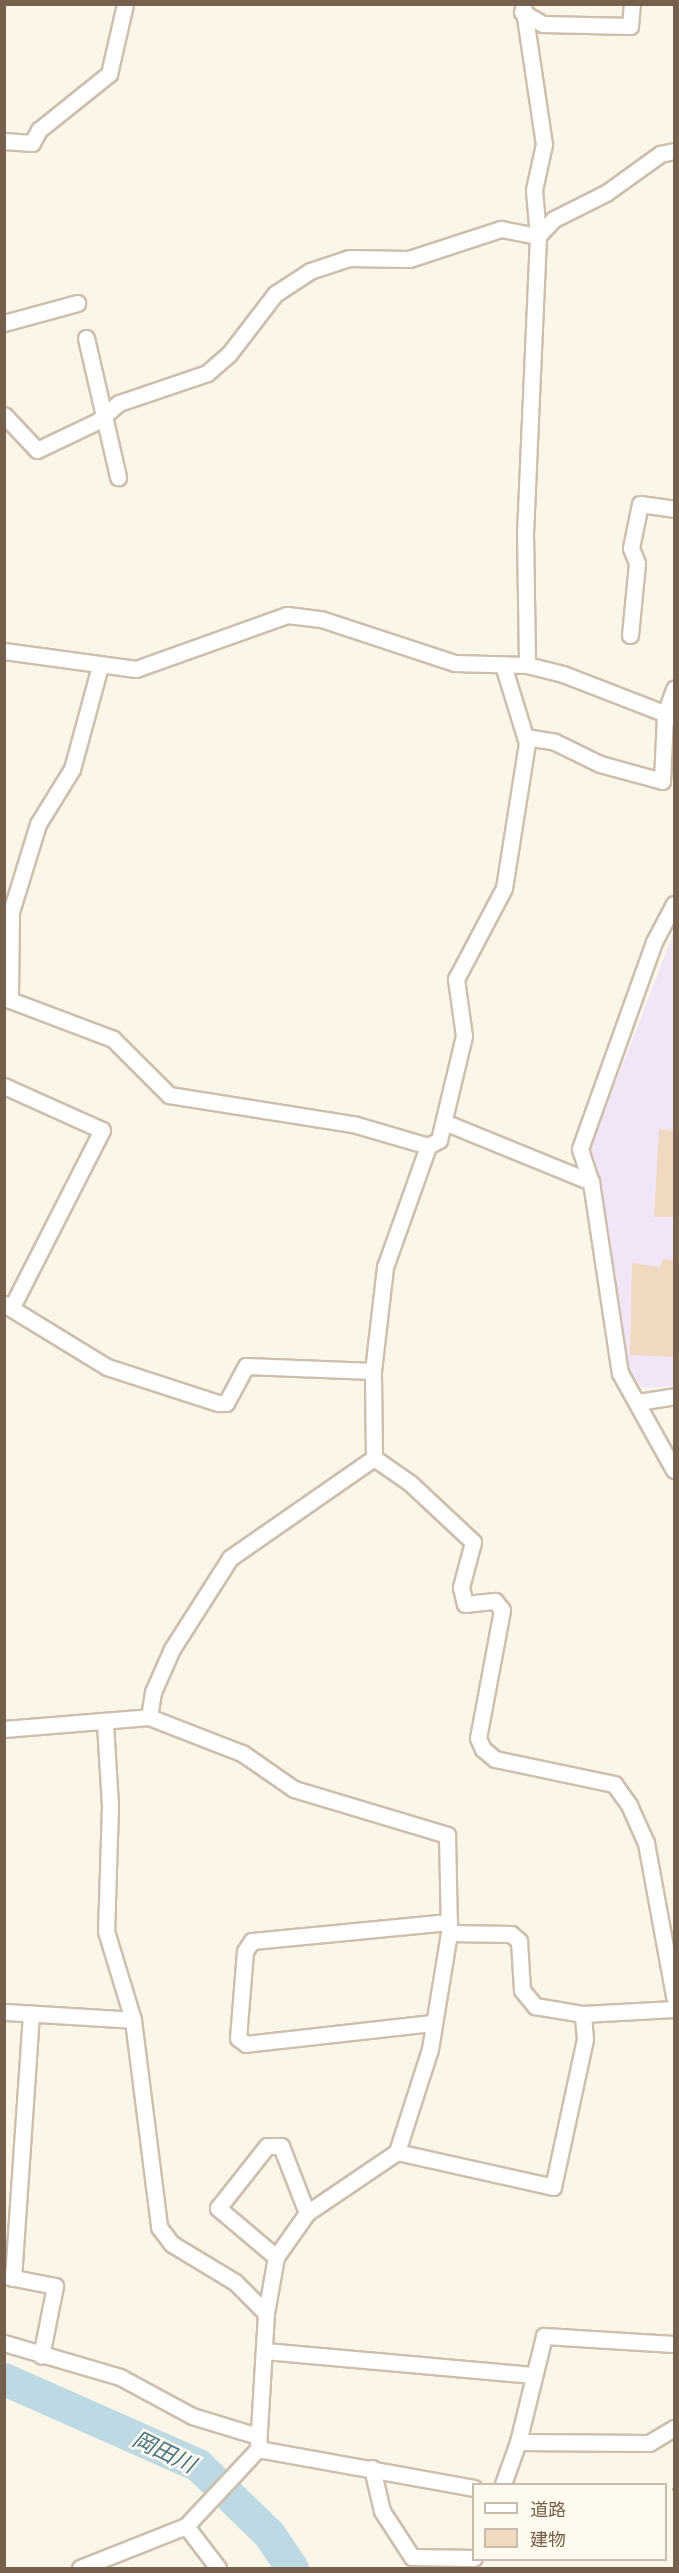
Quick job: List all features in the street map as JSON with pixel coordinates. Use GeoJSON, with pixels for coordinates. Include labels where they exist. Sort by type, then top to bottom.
{"type":"FeatureCollection","features":[{"type":"Feature","properties":{"kind":"street"},"geometry":{"type":"LineString","coordinates":[[4,141],[32,142],[39,130],[109,74],[125,4]]}},
{"type":"Feature","properties":{"kind":"street"},"geometry":{"type":"LineString","coordinates":[[522,8],[543,24],[630,26],[632,4]]}},
{"type":"Feature","properties":{"kind":"street"},"geometry":{"type":"LineString","coordinates":[[522,8],[541,110],[544,144],[534,190],[538,236],[525,533],[527,665]]}},
{"type":"Feature","properties":{"kind":"street"},"geometry":{"type":"LineString","coordinates":[[538,236],[554,219],[606,193],[660,154],[675,151]]}},
{"type":"Feature","properties":{"kind":"street"},"geometry":{"type":"LineString","coordinates":[[4,415],[38,450],[104,416],[119,402],[207,373],[229,354],[275,294],[310,272],[349,258],[409,260],[501,229],[538,236]]}},
{"type":"Feature","properties":{"kind":"street"},"geometry":{"type":"LineString","coordinates":[[4,322],[77,303]]}},
{"type":"Feature","properties":{"kind":"street"},"geometry":{"type":"LineString","coordinates":[[86,338],[118,477]]}},
{"type":"Feature","properties":{"kind":"street"},"geometry":{"type":"LineString","coordinates":[[630,635],[636,563],[631,548],[640,504],[675,509]]}},
{"type":"Feature","properties":{"kind":"street"},"geometry":{"type":"LineString","coordinates":[[4,651],[100,666],[136,669],[286,615],[321,619],[456,663],[527,665],[670,715]]}},
{"type":"Feature","properties":{"kind":"street"},"geometry":{"type":"LineString","coordinates":[[374,1458],[373,1371],[385,1267],[428,1146],[439,1140],[444,1122],[464,1036],[456,979],[504,888],[525,737],[503,665]]}},
{"type":"Feature","properties":{"kind":"street"},"geometry":{"type":"LineString","coordinates":[[100,666],[72,770],[38,824],[10,912],[7,1005],[113,1039],[169,1095],[353,1124],[428,1146]]}},
{"type":"Feature","properties":{"kind":"street"},"geometry":{"type":"LineString","coordinates":[[525,737],[555,742],[600,764],[662,781],[675,688]]}},
{"type":"Feature","properties":{"kind":"street"},"geometry":{"type":"LineString","coordinates":[[675,904],[654,942],[580,1149],[591,1182],[613,1340],[620,1373],[675,1470]]}},
{"type":"Feature","properties":{"kind":"street"},"geometry":{"type":"LineString","coordinates":[[4,1086],[102,1130],[8,1306],[106,1367],[218,1403],[226,1403],[246,1366],[373,1371]]}},
{"type":"Feature","properties":{"kind":"street"},"geometry":{"type":"LineString","coordinates":[[444,1122],[591,1182]]}},
{"type":"Feature","properties":{"kind":"street"},"geometry":{"type":"LineString","coordinates":[[638,1402],[675,1396]]}},
{"type":"Feature","properties":{"kind":"street"},"geometry":{"type":"LineString","coordinates":[[149,1717],[153,1692],[172,1649],[230,1558],[374,1458]]}},
{"type":"Feature","properties":{"kind":"street"},"geometry":{"type":"LineString","coordinates":[[374,1458],[410,1483],[473,1542],[461,1587],[465,1604],[495,1601],[502,1610],[478,1738],[483,1749],[495,1759],[614,1784],[629,1806],[646,1843],[675,1996]]}},
{"type":"Feature","properties":{"kind":"street"},"geometry":{"type":"LineString","coordinates":[[4,1729],[105,1724],[149,1717],[242,1753],[294,1789],[447,1836],[449,1928],[432,2024],[430,2049],[397,2152],[307,2213],[276,2257],[266,2313],[258,2442],[212,2504],[186,2526],[80,2568]]}},
{"type":"Feature","properties":{"kind":"street"},"geometry":{"type":"LineString","coordinates":[[105,1724],[110,1806],[106,1931],[133,2020],[159,2227],[172,2244],[235,2282],[266,2313]]}},
{"type":"Feature","properties":{"kind":"street"},"geometry":{"type":"LineString","coordinates":[[432,2024],[246,2044],[238,2038],[245,1951],[252,1941],[449,1928],[511,1934],[519,1941],[522,1990],[535,2006],[583,2014],[675,2009]]}},
{"type":"Feature","properties":{"kind":"street"},"geometry":{"type":"LineString","coordinates":[[4,2012],[133,2020]]}},
{"type":"Feature","properties":{"kind":"street"},"geometry":{"type":"LineString","coordinates":[[31,2014],[9,2277],[55,2286],[41,2356]]}},
{"type":"Feature","properties":{"kind":"street"},"geometry":{"type":"LineString","coordinates":[[397,2152],[553,2187],[585,2039],[583,2014]]}},
{"type":"Feature","properties":{"kind":"street"},"geometry":{"type":"LineString","coordinates":[[276,2257],[218,2208],[267,2146],[281,2146],[307,2213]]}},
{"type":"Feature","properties":{"kind":"street"},"geometry":{"type":"LineString","coordinates":[[503,2483],[518,2442],[544,2336],[675,2344]]}},
{"type":"Feature","properties":{"kind":"street"},"geometry":{"type":"LineString","coordinates":[[4,2343],[41,2356],[120,2377],[192,2416],[258,2442],[472,2488]]}},
{"type":"Feature","properties":{"kind":"street"},"geometry":{"type":"LineString","coordinates":[[264,2351],[534,2375]]}},
{"type":"Feature","properties":{"kind":"street"},"geometry":{"type":"LineString","coordinates":[[518,2442],[649,2443],[675,2428]]}},
{"type":"Feature","properties":{"kind":"street"},"geometry":{"type":"LineString","coordinates":[[372,2468],[382,2511],[412,2557],[472,2558]]}},
{"type":"Feature","properties":{"kind":"street"},"geometry":{"type":"LineString","coordinates":[[186,2526],[218,2568]]}},
{"type":"Feature","properties":{"kind":"shaded area"},"geometry":{"type":"Polygon","coordinates":[[[674,932],[674,1386],[642,1388],[626,1367],[599,1176],[590,1149],[674,932]]]}},
{"type":"Feature","properties":{"kind":"building"},"geometry":{"type":"Polygon","coordinates":[[[659,1129],[674,1131],[674,1217],[654,1217],[659,1129]]]}},
{"type":"Feature","properties":{"kind":"building"},"geometry":{"type":"Polygon","coordinates":[[[663,1259],[674,1260],[674,1357],[630,1355],[632,1263],[660,1267],[663,1259]]]}},
{"type":"Feature","properties":{"kind":"waterway","name":"岡田川"},"geometry":{"type":"LineString","coordinates":[[4,2379],[198,2465],[269,2534],[292,2568]]}}]}
